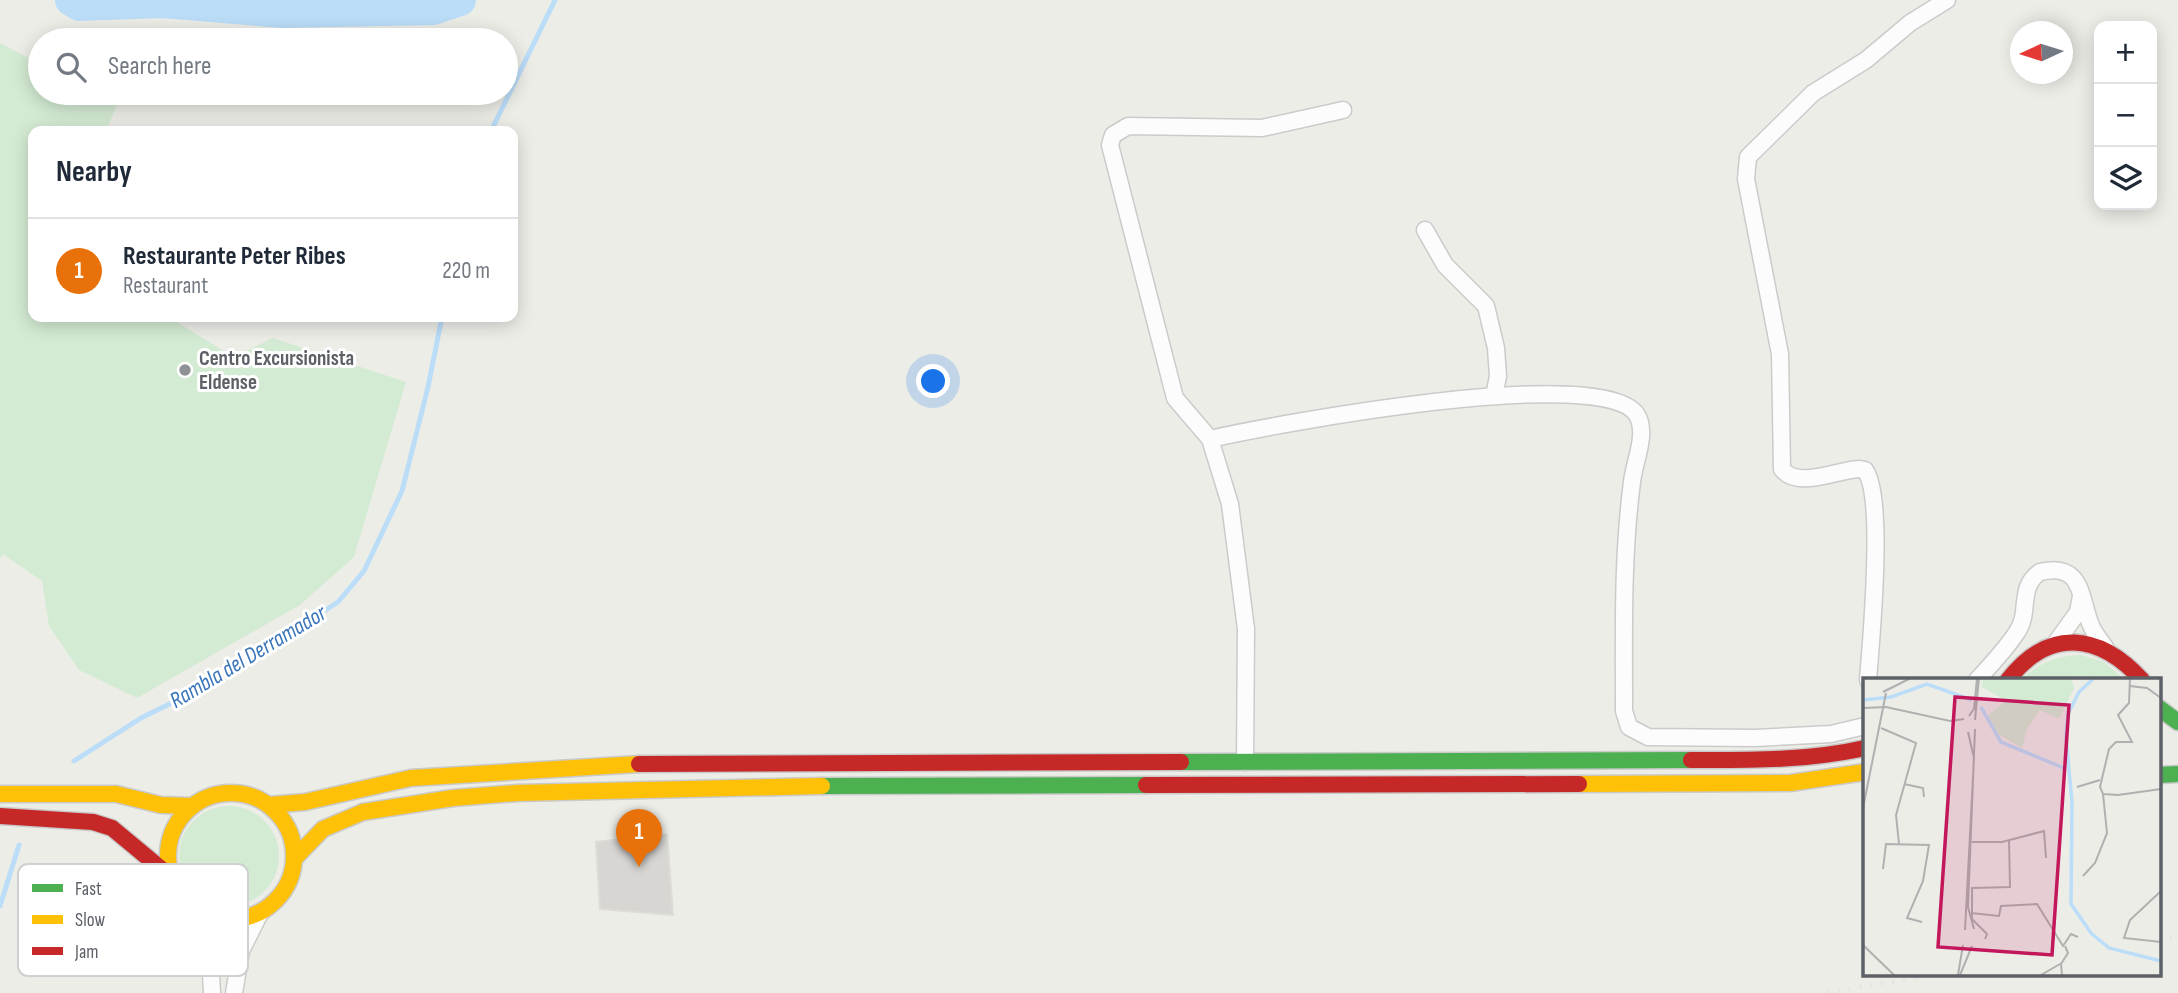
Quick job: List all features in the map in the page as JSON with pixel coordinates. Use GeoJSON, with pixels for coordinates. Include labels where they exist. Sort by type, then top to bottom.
{"type":"FeatureCollection","features":[{"type":"Feature","properties":{"kind":"street"},"geometry":{"type":"LineString","coordinates":[[1868,678],[1875,558],[1872,484],[1865,470],[1860,469],[1809,477],[1793,477],[1782,469],[1780,354],[1746,179],[1748,157],[1812,93],[1866,60],[1910,23],[1947,0]]}},
{"type":"Feature","properties":{"kind":"street"},"geometry":{"type":"LineString","coordinates":[[1245,762],[1245,629],[1230,504],[1210,439],[1175,398],[1110,145],[1113,135],[1128,126],[1262,128],[1343,110]]}},
{"type":"Feature","properties":{"kind":"street"},"geometry":{"type":"LineString","coordinates":[[1425,230],[1445,265],[1486,306],[1496,348],[1498,376],[1494,396]]}},
{"type":"Feature","properties":{"kind":"street"},"geometry":{"type":"LineString","coordinates":[[1210,439],[1375,411],[1494,396],[1573,393],[1619,401],[1637,414],[1643,433],[1634,462],[1623,560],[1624,710],[1629,727],[1648,737],[1755,738],[1831,734],[1863,726]]}},
{"type":"Feature","properties":{"kind":"street"},"geometry":{"type":"LineString","coordinates":[[1980,678],[2017,632],[2024,616],[2025,592],[2036,575],[2047,570],[2065,573],[2077,581],[2089,622],[2105,647]]}},
{"type":"Feature","properties":{"kind":"street"},"geometry":{"type":"LineString","coordinates":[[2054,644],[2078,612],[2082,593]]}},
{"type":"Feature","properties":{"kind":"street"},"geometry":{"type":"LineString","coordinates":[[2010,678],[2023,660],[2054,644],[2088,642],[2120,655],[2140,678]]}},
{"type":"Feature","properties":{"kind":"street"},"geometry":{"type":"LineString","coordinates":[[2160,709],[2178,722]]}},
{"type":"Feature","properties":{"kind":"street"},"geometry":{"type":"LineString","coordinates":[[168,864],[170,838],[178,821],[191,806],[214,795],[238,793],[269,805],[311,802],[364,786],[410,779],[542,768],[673,763],[1780,760],[1829,756],[1863,748]]}},
{"type":"Feature","properties":{"kind":"street"},"geometry":{"type":"LineString","coordinates":[[294,859],[323,829],[363,812],[453,798],[517,793],[839,786],[1790,783],[1863,772]]}},
{"type":"Feature","properties":{"kind":"street"},"geometry":{"type":"LineString","coordinates":[[2160,775],[2178,774]]}},
{"type":"Feature","properties":{"kind":"street"},"geometry":{"type":"LineString","coordinates":[[0,794],[116,794],[161,805],[191,806]]}},
{"type":"Feature","properties":{"kind":"street"},"geometry":{"type":"LineString","coordinates":[[248,937],[260,913],[280,896],[288,884],[294,859],[288,829],[269,805]]}},
{"type":"Feature","properties":{"kind":"street"},"geometry":{"type":"LineString","coordinates":[[0,816],[93,822],[112,828],[155,864]]}},
{"type":"Feature","properties":{"kind":"street"},"geometry":{"type":"LineString","coordinates":[[248,916],[260,913]]}},
{"type":"Feature","properties":{"kind":"green space","name":"Centro Excursionista Eldense"},"geometry":{"type":"Polygon","coordinates":[[[0,43],[28,58],[28,105],[117,105],[108,126],[28,126],[28,322],[177,322],[233,357],[273,338],[406,382],[354,557],[300,605],[137,698],[79,670],[49,626],[42,581],[3,554],[0,559],[0,43]]]}},
{"type":"Feature","properties":{"kind":"green space"},"geometry":{"type":"Polygon","coordinates":[[[2081,655],[2104,662],[2123,678],[2024,678],[2049,661],[2081,655]]]}},
{"type":"Feature","properties":{"kind":"green space"},"geometry":{"type":"Polygon","coordinates":[[[219,807],[239,807],[257,815],[270,828],[278,846],[275,875],[264,891],[248,902],[248,864],[180,864],[180,846],[188,828],[201,815],[219,807]]]}},
{"type":"Feature","properties":{"kind":"building"},"geometry":{"type":"Polygon","coordinates":[[[667,834],[673,915],[600,909],[596,842],[667,834]]]}},
{"type":"Feature","properties":{"kind":"waterway"},"geometry":{"type":"LineString","coordinates":[[71,0],[79,5],[162,2],[283,12],[433,9],[460,0]]}},
{"type":"Feature","properties":{"kind":"waterway","name":"Rambla del Derramador"},"geometry":{"type":"LineString","coordinates":[[518,76],[555,0]]}},
{"type":"Feature","properties":{"kind":"waterway","name":"Rambla del Derramador"},"geometry":{"type":"LineString","coordinates":[[493,126],[504,105]]}},
{"type":"Feature","properties":{"kind":"waterway","name":"Rambla del Derramador"},"geometry":{"type":"LineString","coordinates":[[74,761],[141,718],[210,684],[338,602],[364,571],[402,491],[441,322]]}},
{"type":"Feature","properties":{"kind":"waterway","name":"Rambla del Derramador"},"geometry":{"type":"LineString","coordinates":[[0,906],[19,845]]}},
{"type":"Feature","properties":{"kind":"railway"},"geometry":{"type":"LineString","coordinates":[[2160,940],[2178,938]]}},
{"type":"Feature","properties":{"kind":"railway"},"geometry":{"type":"LineString","coordinates":[[1827,993],[1925,976]]}},
{"type":"Feature","properties":{"kind":"traffic: fast"},"geometry":{"type":"LineString","coordinates":[[2160,709],[2178,722]]}},
{"type":"Feature","properties":{"kind":"traffic: fast"},"geometry":{"type":"LineString","coordinates":[[1181,762],[1691,760]]}},
{"type":"Feature","properties":{"kind":"traffic: fast"},"geometry":{"type":"LineString","coordinates":[[2160,775],[2178,774]]}},
{"type":"Feature","properties":{"kind":"traffic: fast"},"geometry":{"type":"LineString","coordinates":[[822,786],[1146,785]]}},
{"type":"Feature","properties":{"kind":"traffic: slow"},"geometry":{"type":"LineString","coordinates":[[269,805],[305,802],[411,778],[639,764]]}},
{"type":"Feature","properties":{"kind":"traffic: slow"},"geometry":{"type":"LineString","coordinates":[[1579,784],[1790,783],[1863,772]]}},
{"type":"Feature","properties":{"kind":"traffic: slow"},"geometry":{"type":"LineString","coordinates":[[294,859],[323,829],[363,812],[453,798],[517,793],[822,786]]}},
{"type":"Feature","properties":{"kind":"traffic: slow"},"geometry":{"type":"LineString","coordinates":[[169,864],[172,832],[186,811],[207,797],[231,793],[255,797],[276,811],[290,832],[294,856]]}},
{"type":"Feature","properties":{"kind":"traffic: slow"},"geometry":{"type":"LineString","coordinates":[[0,794],[116,794],[161,805],[191,806]]}},
{"type":"Feature","properties":{"kind":"traffic: slow"},"geometry":{"type":"LineString","coordinates":[[248,917],[266,909],[284,891],[290,880],[294,856]]}},
{"type":"Feature","properties":{"kind":"traffic: jam"},"geometry":{"type":"LineString","coordinates":[[2010,678],[2040,651],[2057,644],[2074,642],[2092,645],[2109,653],[2126,664],[2140,678]]}},
{"type":"Feature","properties":{"kind":"traffic: jam"},"geometry":{"type":"LineString","coordinates":[[1691,760],[1800,758],[1863,748]]}},
{"type":"Feature","properties":{"kind":"traffic: jam"},"geometry":{"type":"LineString","coordinates":[[639,764],[1181,762]]}},
{"type":"Feature","properties":{"kind":"traffic: jam"},"geometry":{"type":"LineString","coordinates":[[1146,785],[1579,784]]}},
{"type":"Feature","properties":{"kind":"traffic: jam"},"geometry":{"type":"LineString","coordinates":[[0,816],[93,822],[112,828],[155,864]]}},
{"type":"Feature","properties":{"kind":"place","name":"Centro Excursionista Eldense"},"geometry":{"type":"Point","coordinates":[185,370]}},
{"type":"Feature","properties":{"kind":"place","name":"Restaurante Peter Ribes"},"geometry":{"type":"Point","coordinates":[639,867]}}]}
